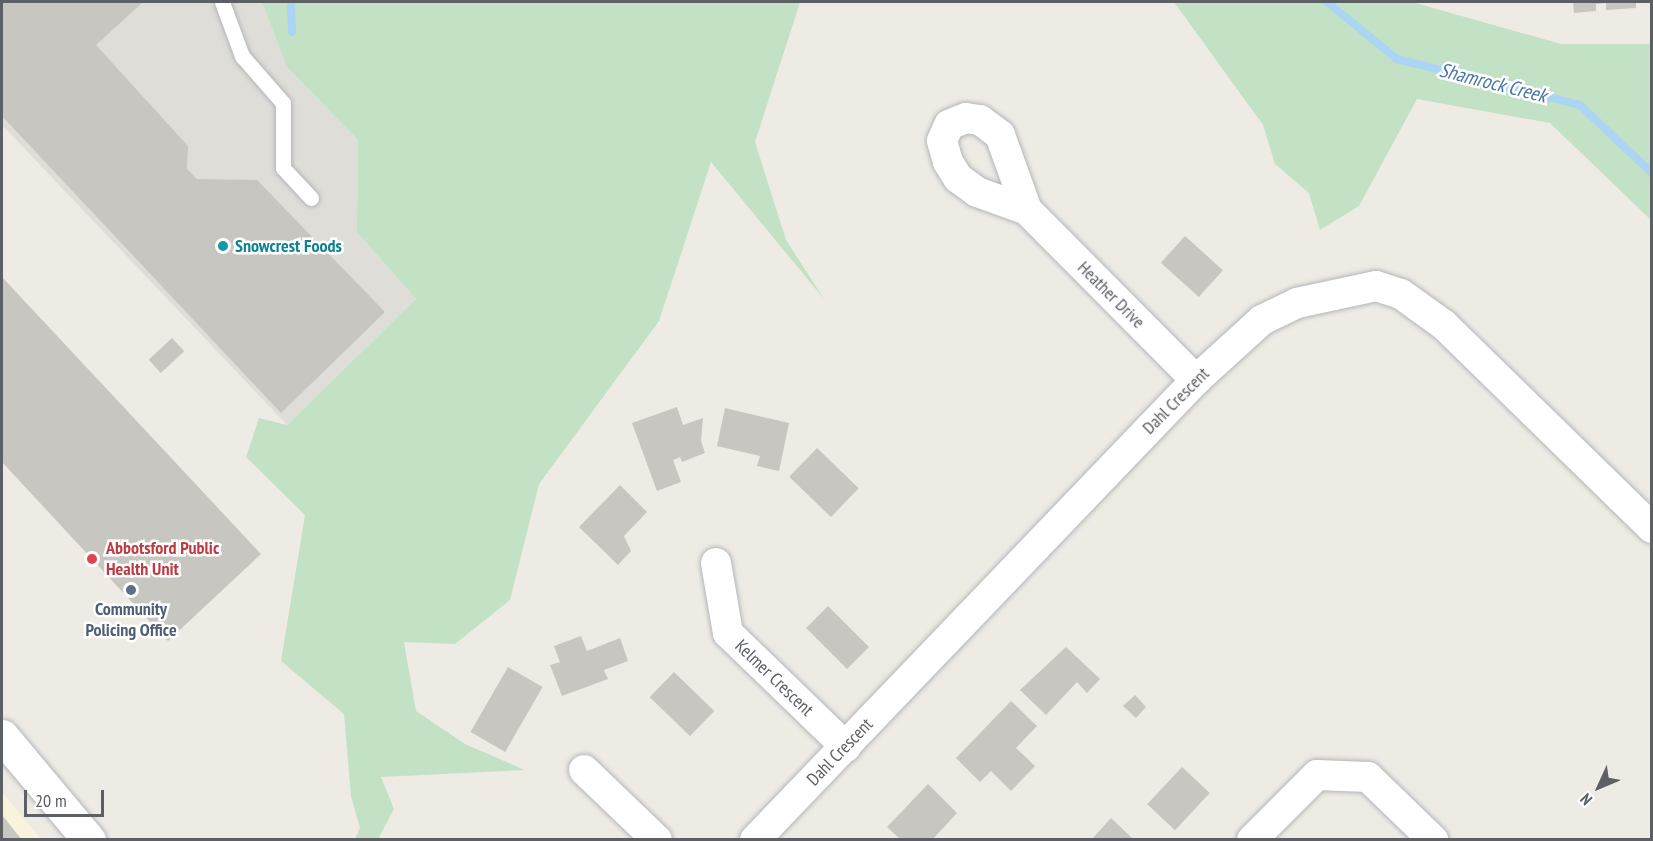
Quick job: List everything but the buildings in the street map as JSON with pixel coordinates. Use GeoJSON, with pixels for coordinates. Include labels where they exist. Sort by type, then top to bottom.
{"type":"FeatureCollection","features":[{"type":"Feature","properties":{"kind":"main road"},"geometry":{"type":"LineString","coordinates":[[2,736],[88,840]]}},
{"type":"Feature","properties":{"kind":"street","name":"Heather Drive"},"geometry":{"type":"LineString","coordinates":[[1027,210],[1196,380]]}},
{"type":"Feature","properties":{"kind":"street","name":"Dahl Crescent"},"geometry":{"type":"LineString","coordinates":[[755,840],[1196,380],[1262,320],[1297,303],[1376,286],[1401,294],[1444,325],[1652,528]]}},
{"type":"Feature","properties":{"kind":"street","name":"Kelmer Crescent"},"geometry":{"type":"LineString","coordinates":[[716,563],[728,633],[846,747]]}},
{"type":"Feature","properties":{"kind":"street"},"geometry":{"type":"LineString","coordinates":[[584,770],[657,840]]}},
{"type":"Feature","properties":{"kind":"street"},"geometry":{"type":"LineString","coordinates":[[1252,840],[1317,775],[1368,777],[1433,840]]}},
{"type":"Feature","properties":{"kind":"lane"},"geometry":{"type":"LineString","coordinates":[[222,2],[242,56],[283,103],[283,168],[310,198]]}},
{"type":"Feature","properties":{"kind":"shaded area"},"geometry":{"type":"Polygon","coordinates":[[[2,2],[262,2],[287,67],[358,140],[357,232],[416,299],[287,425],[2,125],[2,2]]]}},
{"type":"Feature","properties":{"kind":"shaded area"},"geometry":{"type":"Polygon","coordinates":[[[2,792],[41,839],[2,839],[2,792]]]}},
{"type":"Feature","properties":{"kind":"green space"},"geometry":{"type":"Polygon","coordinates":[[[262,2],[800,2],[755,142],[786,240],[824,299],[711,162],[659,321],[539,484],[510,600],[455,644],[404,642],[416,711],[465,744],[525,770],[381,777],[394,809],[378,839],[355,839],[360,828],[351,796],[344,714],[281,661],[305,515],[246,457],[259,418],[287,425],[416,299],[357,232],[358,140],[287,67],[262,2]]]}},
{"type":"Feature","properties":{"kind":"green space"},"geometry":{"type":"Polygon","coordinates":[[[1174,2],[1412,2],[1561,44],[1651,44],[1651,220],[1550,123],[1417,99],[1359,206],[1320,230],[1309,193],[1275,164],[1263,125],[1174,2]]]}},
{"type":"Feature","properties":{"kind":"waterway"},"geometry":{"type":"LineString","coordinates":[[291,2],[292,32]]}},
{"type":"Feature","properties":{"kind":"waterway","name":"Shamrock Creek"},"geometry":{"type":"LineString","coordinates":[[1327,2],[1397,59],[1580,105],[1652,173]]}},
{"type":"Feature","properties":{"kind":"place","name":"Snowcrest Foods"},"geometry":{"type":"Point","coordinates":[223,246]}},
{"type":"Feature","properties":{"kind":"place","name":"Abbotsford Public Health Unit"},"geometry":{"type":"Point","coordinates":[92,559]}},
{"type":"Feature","properties":{"kind":"place","name":"Community Policing Office"},"geometry":{"type":"Point","coordinates":[131,590]}}]}
